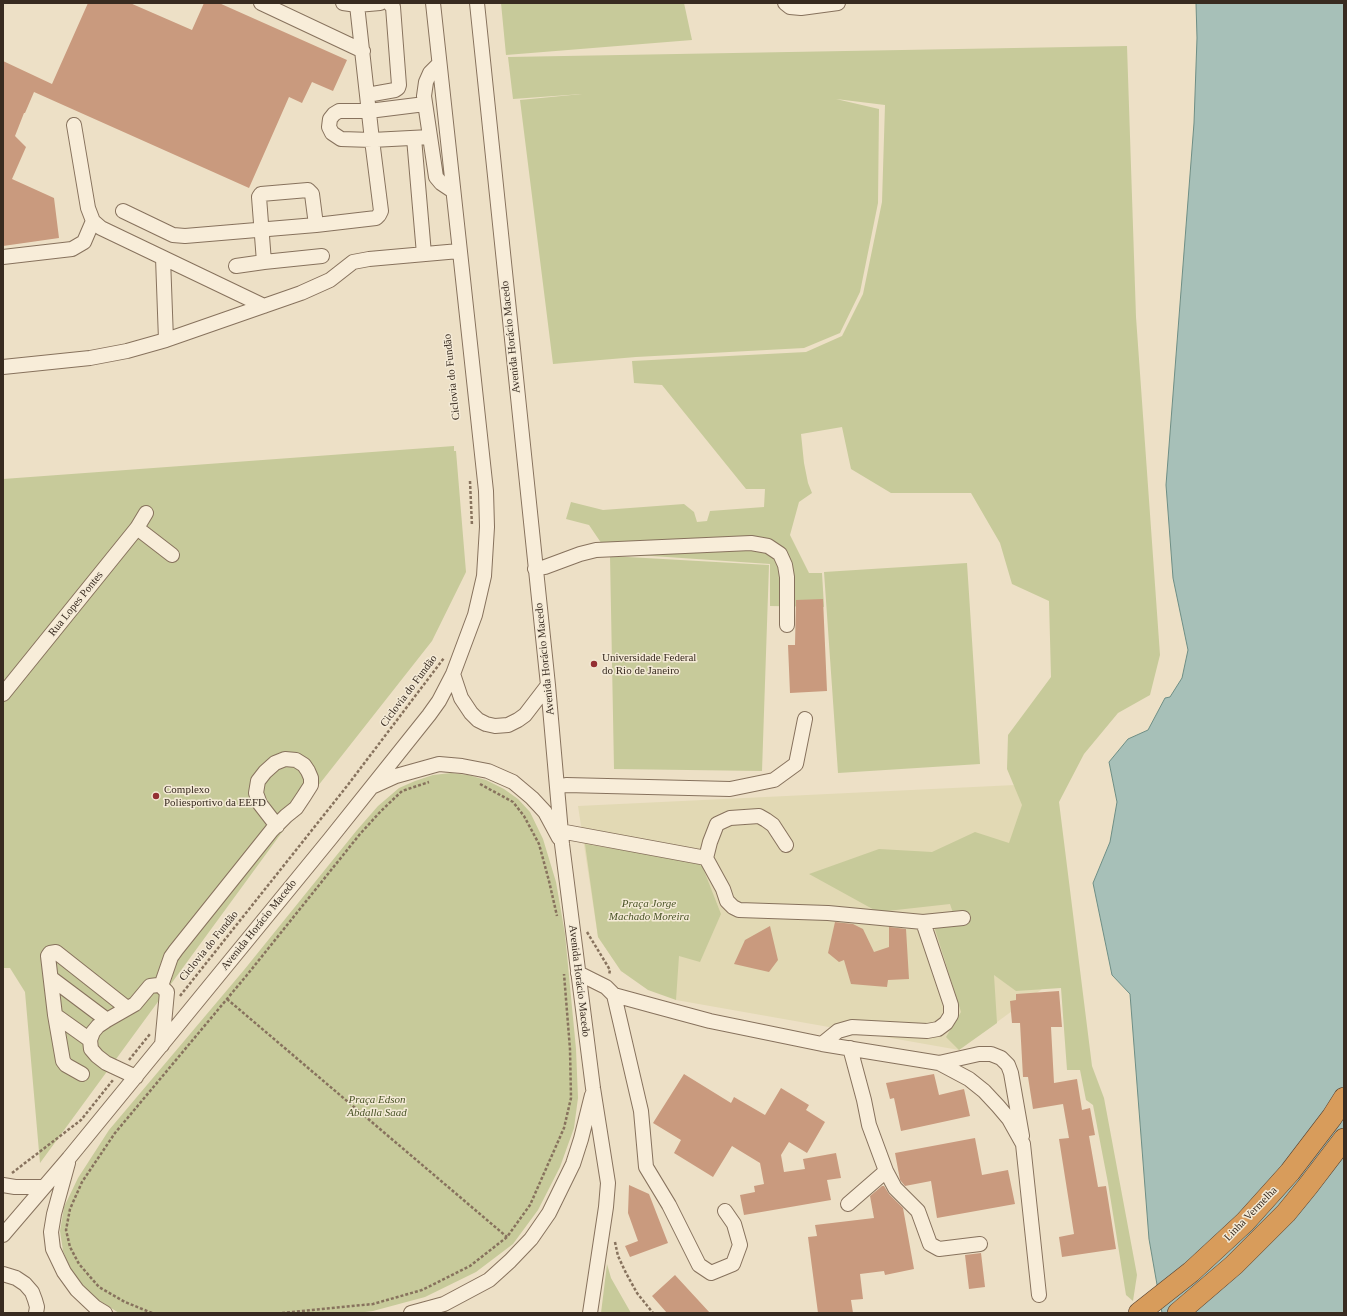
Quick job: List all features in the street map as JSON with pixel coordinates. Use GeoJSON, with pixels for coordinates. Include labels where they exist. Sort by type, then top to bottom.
{"type":"FeatureCollection","features":[{"type":"Feature","properties":{"kind":"highway","name":"Linha Vermelha"},"geometry":{"type":"LineString","coordinates":[[1139,1313],[1191,1272],[1245,1222],[1290,1172],[1332,1117],[1344,1098]]}},
{"type":"Feature","properties":{"kind":"highway"},"geometry":{"type":"LineString","coordinates":[[1178,1313],[1234,1265],[1286,1213],[1344,1139]]}},
{"type":"Feature","properties":{"kind":"street"},"geometry":{"type":"LineString","coordinates":[[261,3],[363,51]]}},
{"type":"Feature","properties":{"kind":"street"},"geometry":{"type":"LineString","coordinates":[[343,3],[357,5],[380,3]]}},
{"type":"Feature","properties":{"kind":"street"},"geometry":{"type":"LineString","coordinates":[[367,95],[395,90],[399,85],[393,7],[389,3]]}},
{"type":"Feature","properties":{"kind":"street","name":"Avenida Horácio Macedo"},"geometry":{"type":"LineString","coordinates":[[3,1235],[70,1158],[429,715],[439,701],[454,674],[475,615],[484,576],[487,527],[486,491],[433,3]]}},
{"type":"Feature","properties":{"kind":"street","name":"Avenida Horácio Macedo"},"geometry":{"type":"LineString","coordinates":[[477,3],[548,685],[571,972],[593,1088],[608,1183],[606,1207],[590,1313]]}},
{"type":"Feature","properties":{"kind":"street"},"geometry":{"type":"LineString","coordinates":[[785,3],[790,7],[801,8],[838,3]]}},
{"type":"Feature","properties":{"kind":"street"},"geometry":{"type":"LineString","coordinates":[[123,212],[174,235],[184,236],[316,225],[376,218],[381,211],[357,5]]}},
{"type":"Feature","properties":{"kind":"street"},"geometry":{"type":"LineString","coordinates":[[439,64],[430,74],[426,82],[424,96],[436,178],[441,184],[453,191]]}},
{"type":"Feature","properties":{"kind":"street"},"geometry":{"type":"LineString","coordinates":[[425,104],[369,111],[339,112],[334,114],[330,119],[329,127],[332,133],[342,139],[372,140],[430,137]]}},
{"type":"Feature","properties":{"kind":"street"},"geometry":{"type":"LineString","coordinates":[[74,125],[88,208],[93,221],[101,228],[264,306]]}},
{"type":"Feature","properties":{"kind":"street"},"geometry":{"type":"LineString","coordinates":[[414,138],[424,254]]}},
{"type":"Feature","properties":{"kind":"street"},"geometry":{"type":"LineString","coordinates":[[264,262],[259,196],[261,194],[308,190],[311,192],[316,225]]}},
{"type":"Feature","properties":{"kind":"street"},"geometry":{"type":"LineString","coordinates":[[3,257],[72,249],[84,242],[93,221]]}},
{"type":"Feature","properties":{"kind":"street"},"geometry":{"type":"LineString","coordinates":[[3,367],[90,358],[127,351],[166,340],[301,293],[330,280],[353,262],[369,259],[460,251]]}},
{"type":"Feature","properties":{"kind":"street"},"geometry":{"type":"LineString","coordinates":[[236,266],[322,256]]}},
{"type":"Feature","properties":{"kind":"street"},"geometry":{"type":"LineString","coordinates":[[163,258],[166,340]]}},
{"type":"Feature","properties":{"kind":"street","name":"Rua Lopes Pontes"},"geometry":{"type":"LineString","coordinates":[[3,694],[137,528],[146,513]]}},
{"type":"Feature","properties":{"kind":"street"},"geometry":{"type":"LineString","coordinates":[[137,528],[172,555]]}},
{"type":"Feature","properties":{"kind":"street"},"geometry":{"type":"LineString","coordinates":[[535,569],[552,565],[580,554],[596,550],[750,543],[768,546],[780,554],[785,565],[787,576],[787,625]]}},
{"type":"Feature","properties":{"kind":"street"},"geometry":{"type":"LineString","coordinates":[[454,674],[461,698],[471,714],[478,720],[495,726],[508,725],[526,715],[548,685]]}},
{"type":"Feature","properties":{"kind":"street"},"geometry":{"type":"LineString","coordinates":[[557,787],[566,785],[730,789],[774,780],[796,764],[805,719]]}},
{"type":"Feature","properties":{"kind":"street"},"geometry":{"type":"LineString","coordinates":[[161,986],[171,957],[176,950],[277,826],[296,808],[311,785],[311,778],[308,771],[304,765],[296,760],[285,759],[275,763],[258,781],[256,793],[260,804],[277,826]]}},
{"type":"Feature","properties":{"kind":"street"},"geometry":{"type":"LineString","coordinates":[[371,788],[396,776],[439,764],[462,766],[488,771],[512,782],[532,798],[544,812],[561,837],[706,858]]}},
{"type":"Feature","properties":{"kind":"street"},"geometry":{"type":"LineString","coordinates":[[786,845],[773,825],[759,816],[730,818],[717,824],[706,858],[723,889],[727,901],[733,907],[739,910],[828,914],[923,922],[963,918]]}},
{"type":"Feature","properties":{"kind":"street"},"geometry":{"type":"LineString","coordinates":[[822,1044],[838,1031],[852,1027],[927,1031],[938,1029],[946,1023],[951,1015],[951,1006],[923,922]]}},
{"type":"Feature","properties":{"kind":"street"},"geometry":{"type":"LineString","coordinates":[[82,1074],[63,1062],[55,1015],[48,956],[50,953],[56,952],[127,1008]]}},
{"type":"Feature","properties":{"kind":"street"},"geometry":{"type":"LineString","coordinates":[[571,972],[606,987],[614,995],[710,1021],[822,1044],[939,1063],[956,1070],[984,1091],[1008,1119],[1023,1144]]}},
{"type":"Feature","properties":{"kind":"street"},"geometry":{"type":"LineString","coordinates":[[51,978],[107,1020]]}},
{"type":"Feature","properties":{"kind":"street"},"geometry":{"type":"LineString","coordinates":[[136,1077],[106,1063],[97,1056],[91,1049],[90,1040],[93,1032],[98,1026],[107,1020],[135,1004],[150,986],[161,986],[167,992],[162,1045]]}},
{"type":"Feature","properties":{"kind":"street"},"geometry":{"type":"LineString","coordinates":[[614,995],[641,1111],[646,1167],[669,1205],[700,1265],[711,1273],[733,1264],[740,1245],[734,1224],[725,1211]]}},
{"type":"Feature","properties":{"kind":"street"},"geometry":{"type":"LineString","coordinates":[[55,1015],[90,1040]]}},
{"type":"Feature","properties":{"kind":"street"},"geometry":{"type":"LineString","coordinates":[[850,1048],[869,1125],[886,1171],[895,1188],[918,1211],[930,1244],[938,1249],[980,1244]]}},
{"type":"Feature","properties":{"kind":"street"},"geometry":{"type":"LineString","coordinates":[[939,1063],[979,1054],[991,1054],[1001,1058],[1008,1065],[1011,1073],[1023,1144],[1038,1295]]}},
{"type":"Feature","properties":{"kind":"street"},"geometry":{"type":"LineString","coordinates":[[411,1313],[444,1304],[489,1280],[531,1239],[549,1212],[563,1187],[573,1164],[581,1139],[593,1088]]}},
{"type":"Feature","properties":{"kind":"street"},"geometry":{"type":"LineString","coordinates":[[70,1158],[54,1214],[51,1232],[53,1249],[64,1272],[78,1290],[95,1307],[105,1313]]}},
{"type":"Feature","properties":{"kind":"street"},"geometry":{"type":"LineString","coordinates":[[848,1204],[886,1171]]}},
{"type":"Feature","properties":{"kind":"street"},"geometry":{"type":"LineString","coordinates":[[7,1180],[15,1187],[44,1187]]}},
{"type":"Feature","properties":{"kind":"street"},"geometry":{"type":"LineString","coordinates":[[3,1274],[16,1278],[32,1292],[37,1307],[36,1313]]}},
{"type":"Feature","properties":{"kind":"path"},"geometry":{"type":"LineString","coordinates":[[470,474],[472,528]]}},
{"type":"Feature","properties":{"kind":"path","name":"Ciclovia do Fundão"},"geometry":{"type":"LineString","coordinates":[[7,1180],[81,1120],[347,786],[447,652]]}},
{"type":"Feature","properties":{"kind":"path"},"geometry":{"type":"LineString","coordinates":[[152,1313],[125,1302],[99,1287],[79,1264],[70,1247],[66,1230],[70,1209],[82,1182],[115,1133],[227,999],[360,834],[402,791],[430,782]]}},
{"type":"Feature","properties":{"kind":"path"},"geometry":{"type":"LineString","coordinates":[[476,782],[513,802],[524,816],[538,844],[549,881],[557,918]]}},
{"type":"Feature","properties":{"kind":"path"},"geometry":{"type":"LineString","coordinates":[[282,1313],[373,1304],[422,1290],[470,1266],[507,1237],[530,1205],[564,1128],[571,1098],[571,972]]}},
{"type":"Feature","properties":{"kind":"path"},"geometry":{"type":"LineString","coordinates":[[227,999],[507,1237]]}},
{"type":"Feature","properties":{"kind":"path"},"geometry":{"type":"LineString","coordinates":[[614,1240],[618,1256],[626,1273],[637,1293],[652,1313]]}},
{"type":"Feature","properties":{"kind":"green space"},"geometry":{"type":"Polygon","coordinates":[[[501,3],[684,3],[692,40],[506,55],[501,3]]]}},
{"type":"Feature","properties":{"kind":"green space"},"geometry":{"type":"Polygon","coordinates":[[[1127,46],[1136,317],[1160,655],[1150,695],[1118,713],[1084,754],[1059,802],[1092,1066],[1104,1098],[1137,1275],[1133,1301],[1126,1295],[1108,1183],[1093,1105],[1086,1100],[1080,1070],[1067,1070],[1061,988],[1016,991],[994,975],[997,1023],[959,1050],[946,1037],[961,1012],[933,923],[953,913],[950,904],[878,912],[809,874],[879,849],[932,852],[975,832],[1009,843],[1022,805],[1007,769],[1008,735],[1051,677],[1049,601],[1012,584],[1000,543],[971,493],[891,493],[851,469],[842,427],[801,434],[804,463],[808,483],[812,493],[799,502],[790,535],[809,573],[822,573],[824,607],[770,606],[770,564],[608,553],[589,525],[566,519],[571,502],[603,510],[684,504],[694,512],[697,522],[707,521],[710,511],[764,507],[765,489],[746,489],[662,385],[634,383],[632,361],[806,352],[842,336],[863,294],[882,202],[885,105],[836,99],[879,109],[878,203],[860,292],[840,333],[804,348],[636,357],[553,364],[520,100],[582,94],[513,99],[508,57],[1127,46]]]}},
{"type":"Feature","properties":{"kind":"green space","name":"Complexo Poliesportivo da EEFD"},"geometry":{"type":"Polygon","coordinates":[[[454,446],[454,451],[456,451],[466,572],[432,641],[288,824],[40,1163],[25,992],[10,968],[3,968],[3,479],[454,446]]]}},
{"type":"Feature","properties":{"kind":"green space"},"geometry":{"type":"Polygon","coordinates":[[[610,556],[769,565],[762,771],[614,769],[610,556]]]}},
{"type":"Feature","properties":{"kind":"green space"},"geometry":{"type":"Polygon","coordinates":[[[967,563],[980,764],[838,773],[824,572],[967,563]]]}},
{"type":"Feature","properties":{"kind":"green space","name":"Praça Edson Abdalla Saad"},"geometry":{"type":"Polygon","coordinates":[[[451,773],[468,775],[486,780],[504,789],[518,799],[530,812],[543,839],[556,882],[565,934],[576,1049],[578,1098],[574,1128],[560,1167],[538,1210],[513,1244],[476,1272],[425,1297],[373,1311],[357,1313],[119,1313],[92,1296],[71,1270],[63,1251],[60,1231],[64,1207],[78,1178],[109,1130],[244,970],[378,806],[399,788],[433,775],[451,773]]]}},
{"type":"Feature","properties":{"kind":"green space"},"geometry":{"type":"Polygon","coordinates":[[[1036,784],[1057,978],[959,1050],[676,1000],[621,971],[598,937],[578,806],[1036,784]]]}},
{"type":"Feature","properties":{"kind":"green space","name":"Praça Jorge Machado Moreira"},"geometry":{"type":"Polygon","coordinates":[[[585,844],[701,863],[721,914],[700,962],[679,956],[676,1000],[648,990],[621,971],[598,937],[585,844]]]}},
{"type":"Feature","properties":{"kind":"green space"},"geometry":{"type":"Polygon","coordinates":[[[607,1264],[611,1278],[631,1313],[601,1313],[607,1264]]]}},
{"type":"Feature","properties":{"kind":"water"},"geometry":{"type":"Polygon","coordinates":[[[1196,3],[1344,3],[1344,1313],[1162,1313],[1149,1239],[1130,994],[1112,975],[1093,883],[1110,842],[1117,802],[1109,762],[1128,739],[1148,730],[1165,698],[1170,697],[1182,678],[1188,650],[1173,578],[1166,485],[1194,123],[1197,38],[1196,3]]]}},
{"type":"Feature","properties":{"kind":"building"},"geometry":{"type":"Polygon","coordinates":[[[88,3],[130,3],[192,30],[204,3],[219,3],[347,60],[333,91],[312,82],[302,103],[289,97],[249,188],[34,92],[15,136],[26,147],[12,179],[54,198],[59,238],[3,246],[3,61],[52,84],[88,3]]]}},
{"type":"Feature","properties":{"kind":"building"},"geometry":{"type":"Polygon","coordinates":[[[823,599],[827,691],[790,693],[788,645],[795,645],[796,600],[823,599]]]}},
{"type":"Feature","properties":{"kind":"building"},"geometry":{"type":"Polygon","coordinates":[[[835,922],[853,924],[863,929],[874,952],[889,947],[889,927],[906,929],[909,979],[888,980],[887,987],[851,984],[844,960],[839,962],[828,953],[835,922]]]}},
{"type":"Feature","properties":{"kind":"building"},"geometry":{"type":"Polygon","coordinates":[[[770,926],[778,960],[769,972],[734,964],[745,940],[770,926]]]}},
{"type":"Feature","properties":{"kind":"building"},"geometry":{"type":"Polygon","coordinates":[[[1059,991],[1062,1027],[1051,1027],[1054,1083],[1077,1079],[1082,1110],[1090,1108],[1095,1135],[1089,1136],[1098,1187],[1106,1186],[1116,1249],[1062,1257],[1059,1237],[1074,1234],[1059,1139],[1069,1138],[1063,1104],[1033,1109],[1028,1077],[1023,1077],[1020,1023],[1012,1023],[1010,1001],[1016,1000],[1016,994],[1059,991]]]}},
{"type":"Feature","properties":{"kind":"building"},"geometry":{"type":"Polygon","coordinates":[[[684,1074],[731,1103],[734,1097],[765,1115],[781,1088],[809,1105],[806,1110],[825,1122],[807,1153],[789,1142],[781,1155],[784,1172],[805,1169],[803,1159],[836,1153],[841,1178],[827,1180],[831,1200],[744,1215],[740,1195],[755,1192],[754,1186],[764,1184],[760,1163],[732,1146],[713,1177],[674,1153],[681,1140],[653,1123],[684,1074]]]}},
{"type":"Feature","properties":{"kind":"building"},"geometry":{"type":"Polygon","coordinates":[[[934,1074],[939,1095],[964,1089],[970,1116],[901,1131],[894,1098],[890,1099],[886,1083],[934,1074]]]}},
{"type":"Feature","properties":{"kind":"building"},"geometry":{"type":"Polygon","coordinates":[[[975,1138],[982,1175],[1008,1170],[1015,1204],[937,1218],[931,1181],[905,1186],[900,1180],[895,1153],[975,1138]]]}},
{"type":"Feature","properties":{"kind":"building"},"geometry":{"type":"Polygon","coordinates":[[[629,1185],[649,1194],[668,1243],[630,1257],[625,1246],[638,1241],[628,1213],[629,1185]]]}},
{"type":"Feature","properties":{"kind":"building"},"geometry":{"type":"Polygon","coordinates":[[[884,1186],[889,1194],[903,1208],[914,1269],[885,1275],[884,1271],[860,1274],[863,1299],[851,1300],[853,1313],[818,1313],[808,1237],[817,1236],[815,1225],[874,1218],[870,1196],[884,1186]]]}},
{"type":"Feature","properties":{"kind":"building"},"geometry":{"type":"Polygon","coordinates":[[[981,1253],[985,1287],[969,1289],[965,1255],[981,1253]]]}},
{"type":"Feature","properties":{"kind":"building"},"geometry":{"type":"Polygon","coordinates":[[[675,1275],[710,1313],[667,1313],[652,1296],[675,1275]]]}},
{"type":"Feature","properties":{"kind":"place","name":"Universidade Federal do Rio de Janeiro"},"geometry":{"type":"Point","coordinates":[594,664]}},
{"type":"Feature","properties":{"kind":"place","name":"Complexo Poliesportivo da EEFD"},"geometry":{"type":"Point","coordinates":[156,796]}}]}
